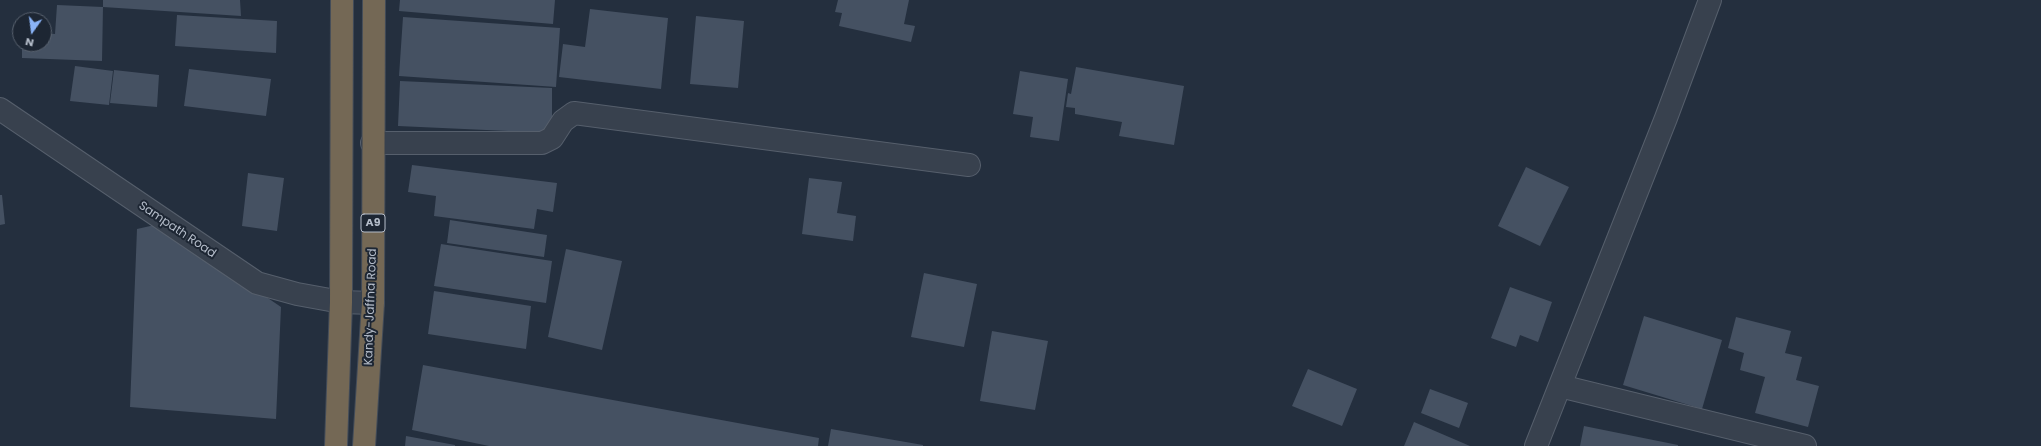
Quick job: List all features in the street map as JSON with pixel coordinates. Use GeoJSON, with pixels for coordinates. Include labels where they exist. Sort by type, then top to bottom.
{"type":"FeatureCollection","features":[{"type":"Feature","properties":{"kind":"highway"},"geometry":{"type":"LineString","coordinates":[[336,446],[341,302],[342,0]]}},
{"type":"Feature","properties":{"kind":"highway","name":"Kandy-Jaffna Road"},"geometry":{"type":"LineString","coordinates":[[364,446],[373,303],[372,143],[374,0]]}},
{"type":"Feature","properties":{"kind":"street"},"geometry":{"type":"LineString","coordinates":[[1536,446],[1666,118],[1710,0]]}},
{"type":"Feature","properties":{"kind":"street","name":"Sampath Road"},"geometry":{"type":"LineString","coordinates":[[0,109],[257,284],[297,294],[341,302],[373,303]]}},
{"type":"Feature","properties":{"kind":"street"},"geometry":{"type":"LineString","coordinates":[[372,143],[542,143],[552,138],[562,121],[574,113],[969,164]]}},
{"type":"Feature","properties":{"kind":"street"},"geometry":{"type":"LineString","coordinates":[[1560,386],[1805,446]]}},
{"type":"Feature","properties":{"kind":"building"},"geometry":{"type":"Polygon","coordinates":[[[103,0],[240,0],[241,16],[103,7],[103,0]]]}},
{"type":"Feature","properties":{"kind":"building"},"geometry":{"type":"Polygon","coordinates":[[[400,0],[555,0],[553,24],[399,11],[400,0]]]}},
{"type":"Feature","properties":{"kind":"building"},"geometry":{"type":"Polygon","coordinates":[[[838,0],[909,0],[904,24],[915,26],[911,42],[839,26],[842,13],[835,12],[838,0]]]}},
{"type":"Feature","properties":{"kind":"building"},"geometry":{"type":"Polygon","coordinates":[[[57,5],[103,7],[102,61],[22,58],[22,52],[52,52],[52,34],[55,34],[57,5]]]}},
{"type":"Feature","properties":{"kind":"building"},"geometry":{"type":"Polygon","coordinates":[[[590,9],[668,18],[661,89],[559,77],[563,44],[585,47],[590,9]]]}},
{"type":"Feature","properties":{"kind":"building"},"geometry":{"type":"Polygon","coordinates":[[[177,15],[277,21],[276,53],[175,46],[177,15]]]}},
{"type":"Feature","properties":{"kind":"building"},"geometry":{"type":"Polygon","coordinates":[[[696,16],[744,21],[738,88],[690,84],[696,16]]]}},
{"type":"Feature","properties":{"kind":"building"},"geometry":{"type":"Polygon","coordinates":[[[403,17],[560,28],[556,87],[399,76],[403,17]]]}},
{"type":"Feature","properties":{"kind":"building"},"geometry":{"type":"Polygon","coordinates":[[[75,66],[113,71],[109,105],[70,101],[75,66]]]}},
{"type":"Feature","properties":{"kind":"building"},"geometry":{"type":"Polygon","coordinates":[[[1076,67],[1184,86],[1174,145],[1119,136],[1122,122],[1075,114],[1075,108],[1066,107],[1068,93],[1071,94],[1076,67]]]}},
{"type":"Feature","properties":{"kind":"building"},"geometry":{"type":"Polygon","coordinates":[[[189,69],[271,79],[266,116],[184,106],[189,69]]]}},
{"type":"Feature","properties":{"kind":"building"},"geometry":{"type":"Polygon","coordinates":[[[114,70],[159,75],[157,107],[110,103],[114,70]]]}},
{"type":"Feature","properties":{"kind":"building"},"geometry":{"type":"Polygon","coordinates":[[[1020,71],[1068,79],[1059,141],[1030,137],[1033,117],[1013,114],[1020,71]]]}},
{"type":"Feature","properties":{"kind":"building"},"geometry":{"type":"Polygon","coordinates":[[[400,81],[552,88],[552,133],[398,126],[400,81]]]}},
{"type":"Feature","properties":{"kind":"building"},"geometry":{"type":"Polygon","coordinates":[[[412,165],[557,183],[553,212],[537,209],[534,229],[434,216],[436,196],[408,192],[412,165]]]}},
{"type":"Feature","properties":{"kind":"building"},"geometry":{"type":"Polygon","coordinates":[[[1526,167],[1569,187],[1540,246],[1498,226],[1526,167]]]}},
{"type":"Feature","properties":{"kind":"building"},"geometry":{"type":"Polygon","coordinates":[[[248,173],[284,178],[277,231],[242,226],[248,173]]]}},
{"type":"Feature","properties":{"kind":"building"},"geometry":{"type":"Polygon","coordinates":[[[809,178],[842,182],[837,213],[856,216],[853,241],[802,234],[809,178]]]}},
{"type":"Feature","properties":{"kind":"building"},"geometry":{"type":"Polygon","coordinates":[[[0,195],[2,195],[5,224],[0,225],[0,195]]]}},
{"type":"Feature","properties":{"kind":"building"},"geometry":{"type":"Polygon","coordinates":[[[450,220],[547,235],[544,257],[447,243],[450,220]]]}},
{"type":"Feature","properties":{"kind":"building"},"geometry":{"type":"Polygon","coordinates":[[[159,224],[281,307],[276,419],[130,407],[137,229],[159,224]]]}},
{"type":"Feature","properties":{"kind":"building"},"geometry":{"type":"Polygon","coordinates":[[[441,244],[552,261],[546,303],[434,286],[441,244]]]}},
{"type":"Feature","properties":{"kind":"building"},"geometry":{"type":"Polygon","coordinates":[[[566,249],[622,261],[602,350],[548,337],[566,249]]]}},
{"type":"Feature","properties":{"kind":"building"},"geometry":{"type":"Polygon","coordinates":[[[924,273],[977,284],[964,347],[911,337],[924,273]]]}},
{"type":"Feature","properties":{"kind":"building"},"geometry":{"type":"Polygon","coordinates":[[[1510,287],[1552,302],[1538,342],[1520,335],[1516,347],[1491,338],[1510,287]]]}},
{"type":"Feature","properties":{"kind":"building"},"geometry":{"type":"Polygon","coordinates":[[[434,291],[531,306],[526,349],[428,334],[434,291]]]}},
{"type":"Feature","properties":{"kind":"building"},"geometry":{"type":"Polygon","coordinates":[[[1644,316],[1722,340],[1702,409],[1623,385],[1644,316]]]}},
{"type":"Feature","properties":{"kind":"building"},"geometry":{"type":"Polygon","coordinates":[[[1736,317],[1791,331],[1785,353],[1802,357],[1796,380],[1819,386],[1808,427],[1755,413],[1765,377],[1740,370],[1744,353],[1728,348],[1736,317]]]}},
{"type":"Feature","properties":{"kind":"building"},"geometry":{"type":"Polygon","coordinates":[[[992,331],[1048,341],[1035,410],[980,401],[992,331]]]}},
{"type":"Feature","properties":{"kind":"building"},"geometry":{"type":"Polygon","coordinates":[[[423,365],[819,438],[818,446],[489,446],[412,430],[423,365]]]}},
{"type":"Feature","properties":{"kind":"building"},"geometry":{"type":"Polygon","coordinates":[[[1308,369],[1357,389],[1342,426],[1292,406],[1308,369]]]}},
{"type":"Feature","properties":{"kind":"building"},"geometry":{"type":"Polygon","coordinates":[[[1430,389],[1468,403],[1459,428],[1421,413],[1430,389]]]}},
{"type":"Feature","properties":{"kind":"building"},"geometry":{"type":"Polygon","coordinates":[[[1414,422],[1470,446],[1404,446],[1414,422]]]}},
{"type":"Feature","properties":{"kind":"building"},"geometry":{"type":"Polygon","coordinates":[[[1584,426],[1678,445],[1678,446],[1580,446],[1584,426]]]}},
{"type":"Feature","properties":{"kind":"building"},"geometry":{"type":"Polygon","coordinates":[[[831,429],[923,445],[923,446],[828,446],[831,429]]]}},
{"type":"Feature","properties":{"kind":"building"},"geometry":{"type":"Polygon","coordinates":[[[406,436],[455,445],[455,446],[405,446],[406,436]]]}}]}
